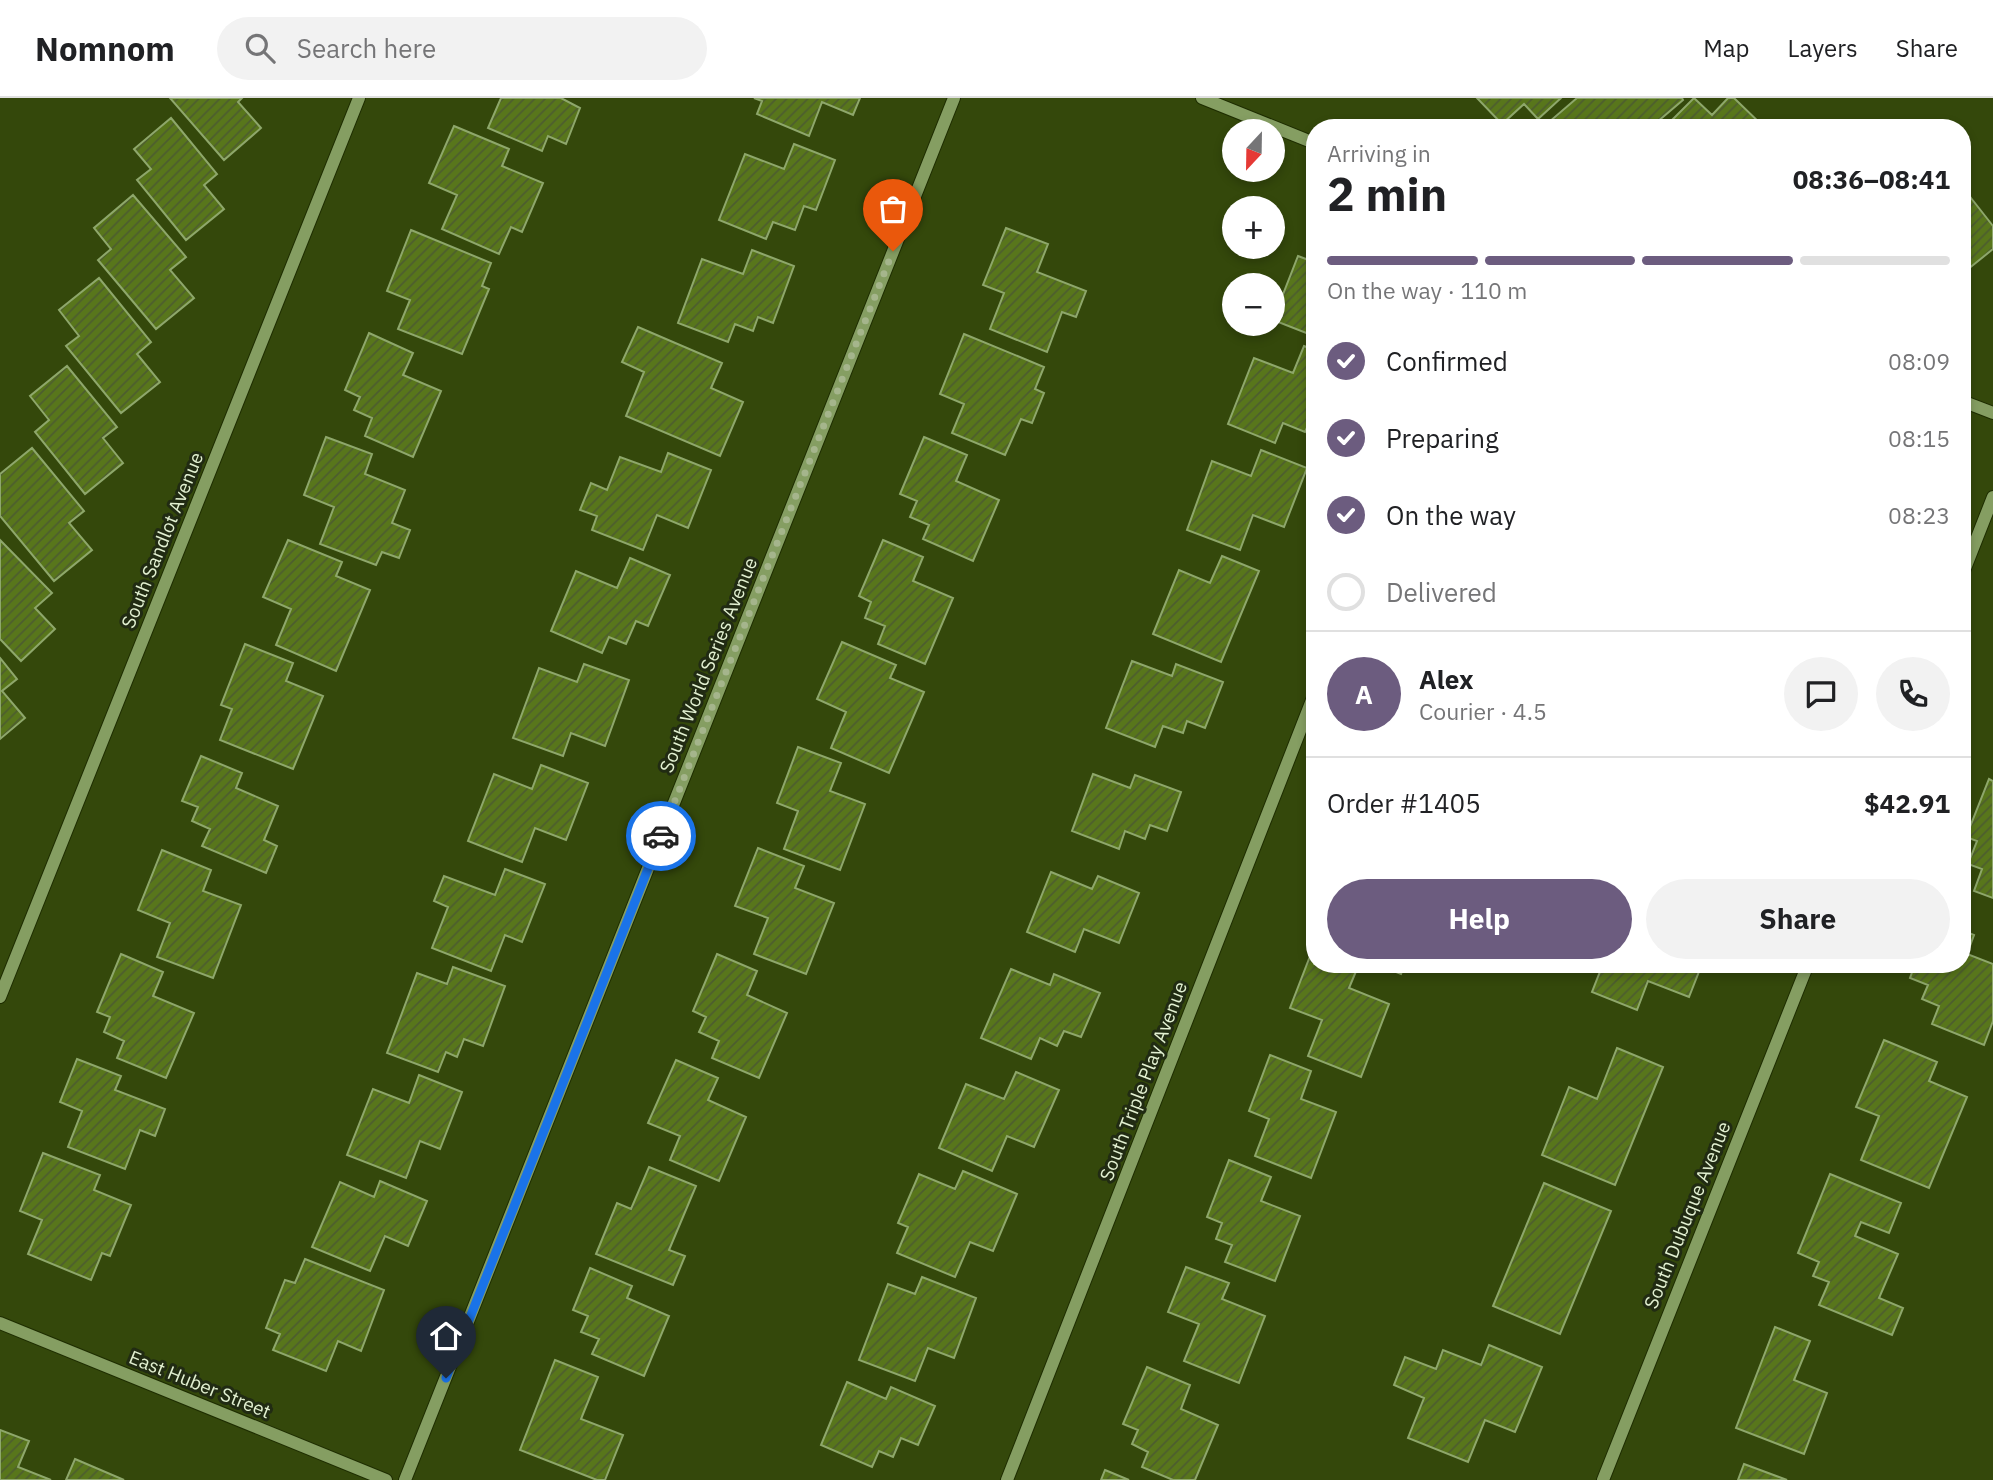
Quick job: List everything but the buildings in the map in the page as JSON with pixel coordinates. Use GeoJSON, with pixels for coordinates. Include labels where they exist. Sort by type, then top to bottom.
{"type":"FeatureCollection","features":[{"type":"Feature","properties":{"kind":"street","name":"South Sandlot Avenue"},"geometry":{"type":"LineString","coordinates":[[0,997],[359,98]]}},
{"type":"Feature","properties":{"kind":"street","name":"South World Series Avenue"},"geometry":{"type":"LineString","coordinates":[[405,1480],[954,98]]}},
{"type":"Feature","properties":{"kind":"street"},"geometry":{"type":"LineString","coordinates":[[1202,98],[1306,140]]}},
{"type":"Feature","properties":{"kind":"street"},"geometry":{"type":"LineString","coordinates":[[1971,404],[1993,413]]}},
{"type":"Feature","properties":{"kind":"street"},"geometry":{"type":"LineString","coordinates":[[1971,553],[1993,497]]}},
{"type":"Feature","properties":{"kind":"street","name":"South Triple Play Avenue"},"geometry":{"type":"LineString","coordinates":[[1007,1480],[1306,715]]}},
{"type":"Feature","properties":{"kind":"street","name":"South Dubuque Avenue"},"geometry":{"type":"LineString","coordinates":[[1603,1480],[1804,973]]}},
{"type":"Feature","properties":{"kind":"street","name":"East Huber Street"},"geometry":{"type":"LineString","coordinates":[[0,1323],[386,1480]]}},
{"type":"Feature","properties":{"kind":"way so far"},"geometry":{"type":"LineString","coordinates":[[661,836],[893,251]]}},
{"type":"Feature","properties":{"kind":"route"},"geometry":{"type":"LineString","coordinates":[[446,1378],[661,836]]}}]}
